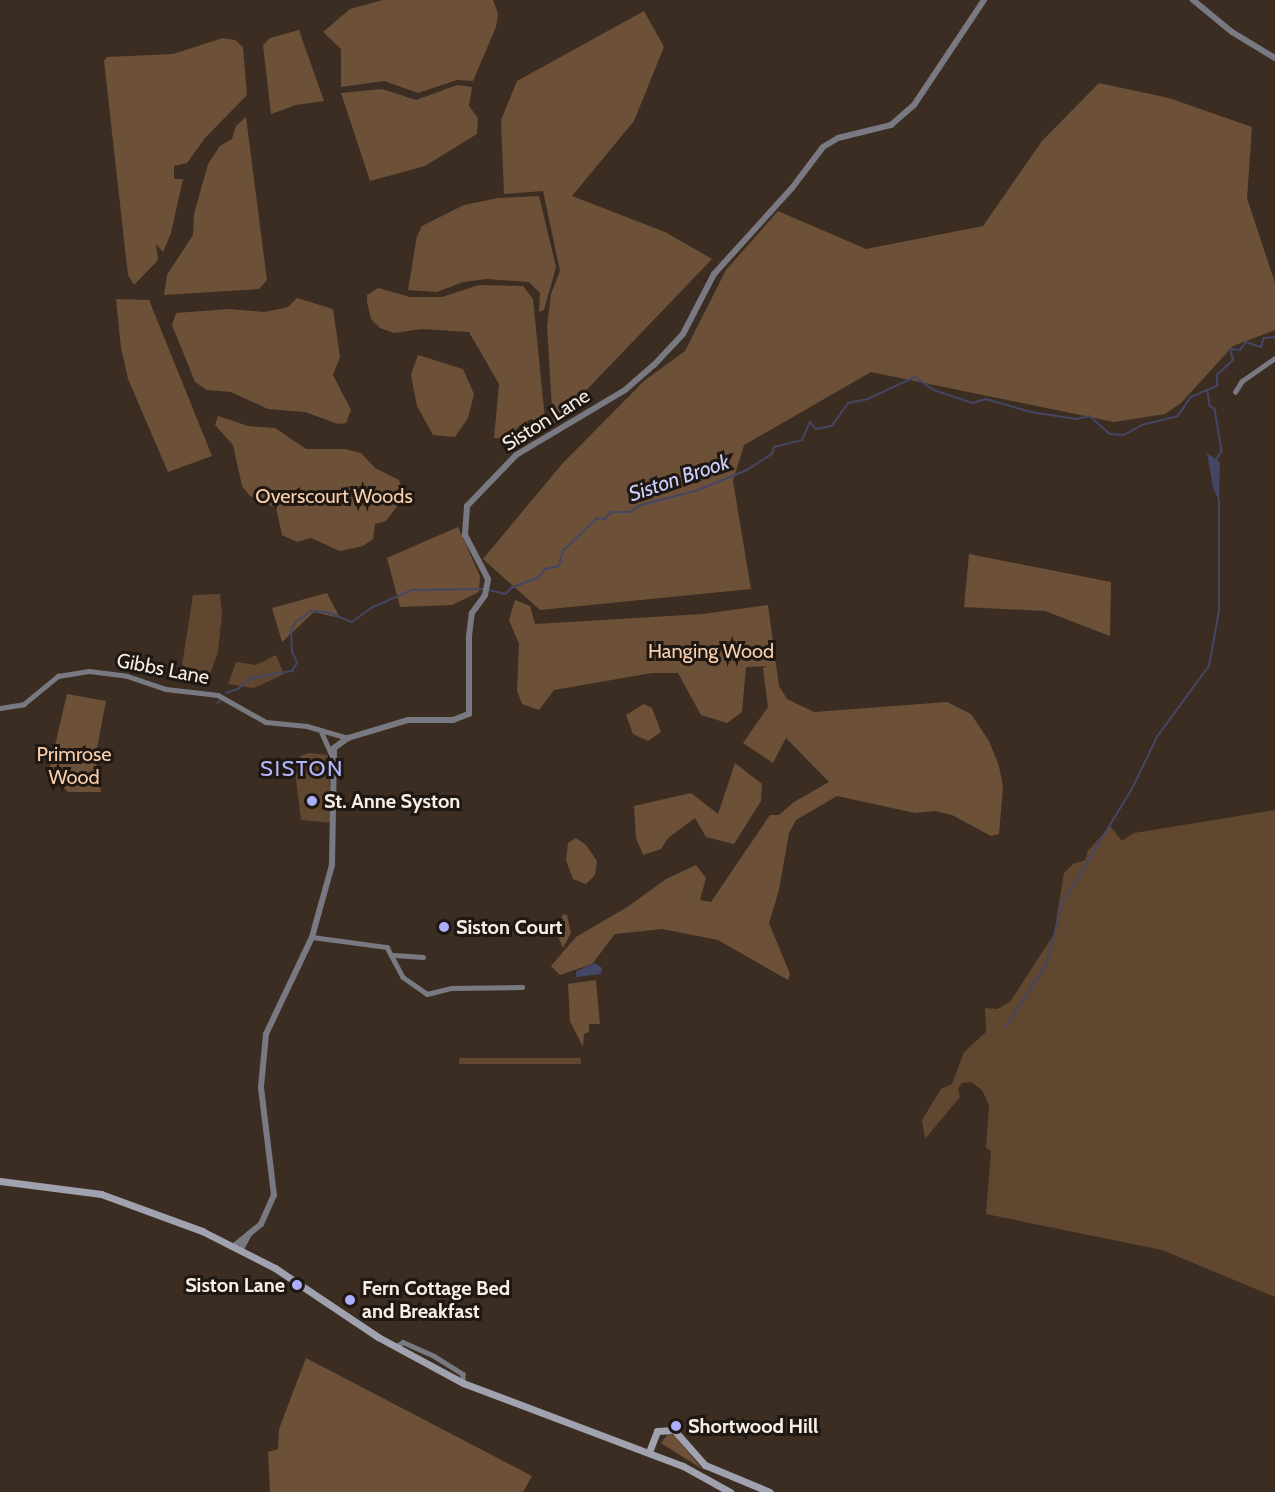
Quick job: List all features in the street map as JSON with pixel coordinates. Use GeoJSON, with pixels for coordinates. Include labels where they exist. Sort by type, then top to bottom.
{"type":"FeatureCollection","features":[{"type":"Feature","properties":{"kind":"main road"},"geometry":{"type":"LineString","coordinates":[[0,1181],[101,1194],[237,1247],[395,1347],[463,1383],[649,1452],[730,1492]]}},
{"type":"Feature","properties":{"kind":"main road"},"geometry":{"type":"LineString","coordinates":[[649,1452],[657,1431],[668,1428],[679,1434],[705,1465],[770,1492]]}},
{"type":"Feature","properties":{"kind":"street","name":"Siston Lane"},"geometry":{"type":"LineString","coordinates":[[348,738],[408,720],[453,720],[469,714],[469,636],[472,613],[487,589],[486,573],[475,557],[464,526],[465,513],[474,496],[516,455],[625,390],[654,365],[683,334],[714,274],[792,188],[823,147],[838,138],[891,125],[914,105],[984,0]]}},
{"type":"Feature","properties":{"kind":"street"},"geometry":{"type":"LineString","coordinates":[[1193,0],[1232,32],[1275,58]]}},
{"type":"Feature","properties":{"kind":"street"},"geometry":{"type":"LineString","coordinates":[[1234,392],[1242,381],[1275,358]]}},
{"type":"Feature","properties":{"kind":"street","name":"Gibbs Lane"},"geometry":{"type":"LineString","coordinates":[[0,708],[24,704],[58,676],[89,671],[127,676],[165,689],[218,695],[266,722],[306,726],[322,733],[348,738]]}},
{"type":"Feature","properties":{"kind":"street"},"geometry":{"type":"LineString","coordinates":[[322,733],[332,755]]}},
{"type":"Feature","properties":{"kind":"street"},"geometry":{"type":"LineString","coordinates":[[237,1247],[267,1215],[275,1184],[262,1108],[266,1034],[312,937],[334,851],[332,755],[334,748],[348,738]]}},
{"type":"Feature","properties":{"kind":"street"},"geometry":{"type":"LineString","coordinates":[[312,937],[387,947],[394,955],[403,977],[427,993],[452,988],[522,987]]}},
{"type":"Feature","properties":{"kind":"street"},"geometry":{"type":"LineString","coordinates":[[394,955],[423,957]]}},
{"type":"Feature","properties":{"kind":"street"},"geometry":{"type":"LineString","coordinates":[[395,1347],[403,1342],[434,1356],[464,1374],[463,1383]]}},
{"type":"Feature","properties":{"kind":"shaded area"},"geometry":{"type":"Polygon","coordinates":[[[220,594],[222,613],[218,652],[208,680],[182,665],[193,595],[220,594]]]}},
{"type":"Feature","properties":{"kind":"shaded area"},"geometry":{"type":"Polygon","coordinates":[[[276,655],[284,674],[254,688],[228,684],[236,662],[256,665],[276,655]]]}},
{"type":"Feature","properties":{"kind":"shaded area"},"geometry":{"type":"Polygon","coordinates":[[[309,753],[328,755],[332,823],[301,820],[295,772],[301,770],[300,756],[309,753]]]}},
{"type":"Feature","properties":{"kind":"shaded area"},"geometry":{"type":"Polygon","coordinates":[[[1275,810],[1275,1297],[1162,1250],[986,1214],[991,1151],[986,1148],[989,1105],[982,1090],[971,1082],[962,1083],[958,1089],[960,1097],[925,1139],[922,1120],[941,1089],[952,1084],[964,1052],[986,1032],[985,1008],[997,1009],[1010,1002],[1054,934],[1064,873],[1073,864],[1085,860],[1088,851],[1110,826],[1122,841],[1134,833],[1275,810]]]}},
{"type":"Feature","properties":{"kind":"shaded area"},"geometry":{"type":"Polygon","coordinates":[[[459,1058],[581,1058],[581,1064],[459,1064],[459,1058]]]}},
{"type":"Feature","properties":{"kind":"green space"},"geometry":{"type":"Polygon","coordinates":[[[383,0],[493,0],[498,14],[496,27],[473,81],[457,80],[418,93],[384,81],[341,87],[341,49],[323,32],[350,9],[383,0]]]}},
{"type":"Feature","properties":{"kind":"green space"},"geometry":{"type":"Polygon","coordinates":[[[644,11],[664,47],[634,121],[572,196],[665,232],[712,259],[553,425],[547,326],[551,294],[560,271],[543,191],[504,194],[501,120],[517,81],[644,11]]]}},
{"type":"Feature","properties":{"kind":"green space"},"geometry":{"type":"Polygon","coordinates":[[[299,30],[324,101],[296,105],[271,114],[263,45],[270,38],[299,30]]]}},
{"type":"Feature","properties":{"kind":"green space"},"geometry":{"type":"Polygon","coordinates":[[[223,38],[235,40],[243,47],[247,95],[205,138],[187,163],[174,166],[174,179],[183,179],[171,233],[163,252],[156,244],[158,260],[134,285],[128,275],[104,61],[107,57],[173,54],[223,38]]]}},
{"type":"Feature","properties":{"kind":"green space"},"geometry":{"type":"Polygon","coordinates":[[[1099,83],[1169,98],[1252,127],[1247,198],[1275,283],[1275,330],[1233,346],[1181,403],[1165,414],[1114,422],[871,372],[744,445],[733,481],[751,589],[540,610],[483,559],[562,464],[644,381],[685,351],[726,270],[778,211],[866,249],[983,226],[1042,141],[1099,83]]]}},
{"type":"Feature","properties":{"kind":"green space"},"geometry":{"type":"Polygon","coordinates":[[[457,85],[472,87],[469,106],[478,118],[477,134],[425,166],[370,181],[341,93],[382,89],[416,100],[457,85]]]}},
{"type":"Feature","properties":{"kind":"green space"},"geometry":{"type":"Polygon","coordinates":[[[246,117],[267,280],[259,289],[164,295],[167,275],[193,235],[194,214],[208,164],[220,146],[232,139],[236,126],[246,117]]]}},
{"type":"Feature","properties":{"kind":"green space"},"geometry":{"type":"Polygon","coordinates":[[[539,196],[556,267],[544,310],[539,312],[540,293],[529,282],[487,279],[463,282],[437,292],[408,290],[417,236],[422,226],[464,205],[498,198],[539,196]]]}},
{"type":"Feature","properties":{"kind":"green space"},"geometry":{"type":"Polygon","coordinates":[[[479,285],[523,286],[533,299],[545,419],[539,423],[531,419],[518,427],[509,439],[494,438],[499,384],[469,332],[422,329],[394,333],[380,328],[371,319],[367,302],[367,295],[378,288],[410,297],[442,297],[479,285]]]}},
{"type":"Feature","properties":{"kind":"green space"},"geometry":{"type":"Polygon","coordinates":[[[297,298],[333,309],[340,357],[333,375],[351,410],[346,423],[338,424],[305,412],[268,409],[231,392],[207,390],[195,382],[172,325],[176,313],[229,309],[265,312],[288,307],[297,298]]]}},
{"type":"Feature","properties":{"kind":"green space"},"geometry":{"type":"Polygon","coordinates":[[[116,299],[149,300],[212,456],[168,472],[128,379],[121,348],[116,299]]]}},
{"type":"Feature","properties":{"kind":"green space"},"geometry":{"type":"Polygon","coordinates":[[[418,355],[463,369],[474,394],[468,418],[455,437],[433,435],[417,406],[411,375],[418,355]]]}},
{"type":"Feature","properties":{"kind":"green space","name":"Overscourt Woods"},"geometry":{"type":"Polygon","coordinates":[[[218,416],[248,426],[275,428],[306,449],[345,449],[361,453],[375,468],[399,480],[404,497],[386,521],[375,524],[373,539],[363,546],[340,551],[311,538],[297,542],[282,535],[276,508],[250,496],[242,486],[233,445],[215,425],[218,416]]]}},
{"type":"Feature","properties":{"kind":"green space"},"geometry":{"type":"Polygon","coordinates":[[[458,527],[480,576],[479,592],[452,605],[400,607],[387,558],[458,527]]]}},
{"type":"Feature","properties":{"kind":"green space"},"geometry":{"type":"Polygon","coordinates":[[[969,554],[1111,582],[1110,636],[1045,611],[964,607],[969,554]]]}},
{"type":"Feature","properties":{"kind":"green space"},"geometry":{"type":"Polygon","coordinates":[[[327,593],[340,618],[314,612],[282,642],[272,608],[327,593]]]}},
{"type":"Feature","properties":{"kind":"green space","name":"Hanging Wood"},"geometry":{"type":"Polygon","coordinates":[[[515,600],[530,606],[535,624],[703,614],[768,605],[779,686],[787,699],[814,712],[947,702],[971,714],[989,741],[999,766],[1003,787],[999,834],[991,836],[952,815],[935,811],[915,813],[837,796],[796,820],[789,833],[779,890],[769,923],[790,974],[788,980],[718,940],[662,929],[615,934],[592,964],[560,975],[551,966],[576,937],[629,906],[666,879],[696,865],[706,878],[700,900],[711,902],[770,815],[779,815],[794,802],[829,782],[786,738],[773,763],[743,743],[768,707],[763,668],[767,666],[746,667],[742,712],[727,723],[701,715],[678,673],[652,673],[554,690],[539,710],[522,704],[517,691],[519,644],[509,620],[515,600]]]}},
{"type":"Feature","properties":{"kind":"green space","name":"Primrose Wood"},"geometry":{"type":"Polygon","coordinates":[[[67,694],[106,701],[95,759],[101,792],[68,792],[49,771],[67,694]]]}},
{"type":"Feature","properties":{"kind":"green space"},"geometry":{"type":"Polygon","coordinates":[[[644,704],[652,708],[661,732],[648,741],[633,734],[626,715],[644,704]]]}},
{"type":"Feature","properties":{"kind":"green space"},"geometry":{"type":"Polygon","coordinates":[[[735,763],[762,784],[761,801],[734,844],[706,837],[695,818],[668,838],[661,849],[643,855],[636,838],[634,806],[691,793],[718,814],[735,763]]]}},
{"type":"Feature","properties":{"kind":"green space"},"geometry":{"type":"Polygon","coordinates":[[[576,838],[586,845],[597,861],[595,875],[586,884],[573,879],[566,860],[568,843],[576,838]]]}},
{"type":"Feature","properties":{"kind":"green space"},"geometry":{"type":"Polygon","coordinates":[[[563,914],[567,915],[571,933],[563,948],[556,931],[563,914]]]}},
{"type":"Feature","properties":{"kind":"green space"},"geometry":{"type":"Polygon","coordinates":[[[596,980],[600,1024],[589,1024],[589,1032],[584,1034],[583,1047],[570,1021],[568,984],[596,980]]]}},
{"type":"Feature","properties":{"kind":"green space"},"geometry":{"type":"Polygon","coordinates":[[[306,1358],[532,1476],[523,1492],[270,1492],[268,1452],[278,1449],[279,1429],[306,1358]]]}},
{"type":"Feature","properties":{"kind":"green space"},"geometry":{"type":"Polygon","coordinates":[[[668,1434],[675,1436],[702,1469],[661,1443],[668,1434]]]}},
{"type":"Feature","properties":{"kind":"water"},"geometry":{"type":"Polygon","coordinates":[[[1207,453],[1220,462],[1219,501],[1213,488],[1207,453]]]}},
{"type":"Feature","properties":{"kind":"water"},"geometry":{"type":"Polygon","coordinates":[[[595,963],[602,968],[601,974],[576,977],[576,971],[595,963]]]}},
{"type":"Feature","properties":{"kind":"waterway","name":"Siston Brook"},"geometry":{"type":"LineString","coordinates":[[489,590],[506,594],[511,588],[539,577],[545,569],[559,566],[563,551],[597,518],[605,519],[611,512],[631,512],[638,506],[698,490],[747,470],[772,454],[774,447],[802,440],[810,422],[816,429],[832,426],[848,403],[868,399],[915,377],[934,390],[973,403],[986,399],[1031,412],[1077,419],[1090,416],[1110,434],[1124,435],[1142,425],[1178,416],[1191,397],[1217,386],[1217,375],[1233,360],[1230,349],[1240,350],[1246,342],[1261,347],[1264,338],[1275,337]]}},
{"type":"Feature","properties":{"kind":"waterway"},"geometry":{"type":"LineString","coordinates":[[1208,391],[1210,406],[1215,409],[1222,451],[1217,459]]}},
{"type":"Feature","properties":{"kind":"waterway"},"geometry":{"type":"LineString","coordinates":[[1006,1026],[1047,963],[1062,904],[1132,789],[1157,737],[1209,666],[1219,611],[1219,501]]}},
{"type":"Feature","properties":{"kind":"waterway","name":"Siston Brook"},"geometry":{"type":"LineString","coordinates":[[226,693],[238,689],[251,678],[292,671],[297,663],[292,652],[291,631],[296,622],[311,611],[328,612],[352,622],[371,608],[412,590],[484,589]]}},
{"type":"Feature","properties":{"kind":"place","name":"St. Anne Syston"},"geometry":{"type":"Point","coordinates":[312,801]}},
{"type":"Feature","properties":{"kind":"place","name":"Siston Court"},"geometry":{"type":"Point","coordinates":[444,927]}},
{"type":"Feature","properties":{"kind":"place","name":"Siston Lane"},"geometry":{"type":"Point","coordinates":[297,1285]}},
{"type":"Feature","properties":{"kind":"place","name":"Fern Cottage Bed and Breakfast"},"geometry":{"type":"Point","coordinates":[350,1300]}},
{"type":"Feature","properties":{"kind":"place","name":"Shortwood Hill"},"geometry":{"type":"Point","coordinates":[676,1426]}},
{"type":"Feature","properties":{"kind":"district","name":"SISTON"},"geometry":{"type":"Point","coordinates":[302,769]}}]}
